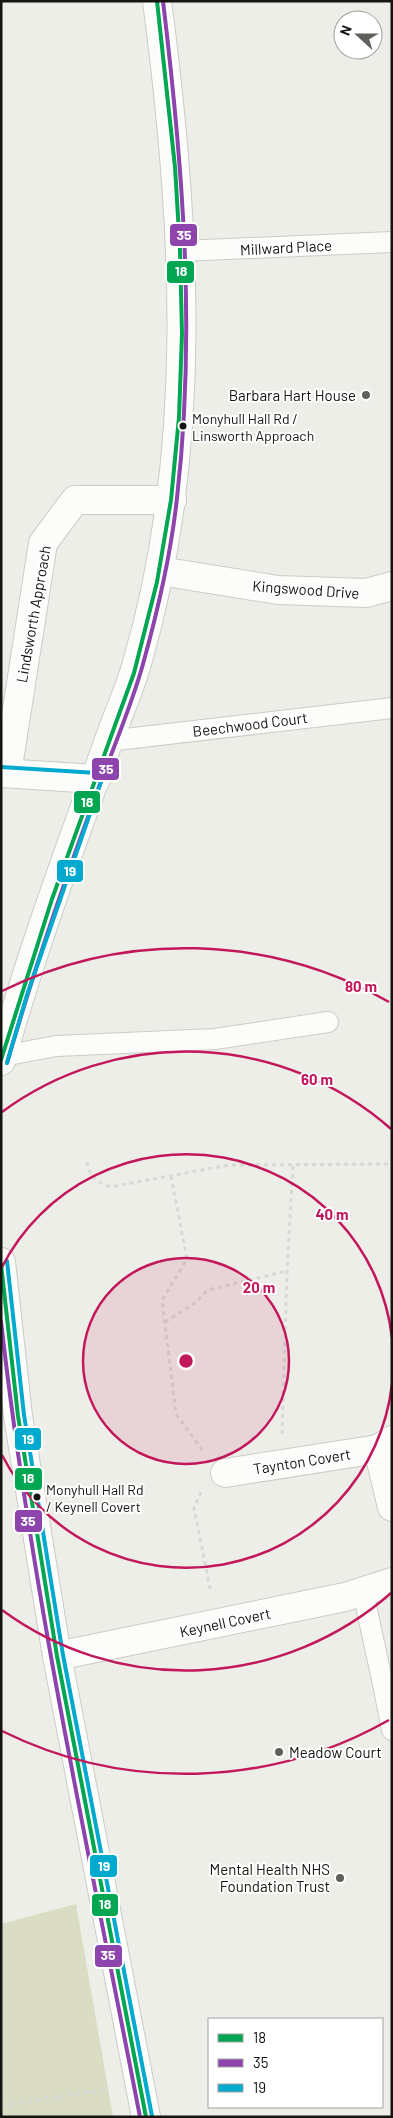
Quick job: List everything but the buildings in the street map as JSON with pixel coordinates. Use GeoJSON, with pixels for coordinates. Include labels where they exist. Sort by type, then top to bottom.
{"type":"FeatureCollection","features":[{"type":"Feature","properties":{"kind":"street"},"geometry":{"type":"LineString","coordinates":[[2,1059],[21,993],[108,741],[137,664],[160,571],[172,500],[182,377],[181,251],[165,62],[157,1]]}},
{"type":"Feature","properties":{"kind":"street","name":"Lindsworth Approach"},"geometry":{"type":"LineString","coordinates":[[96,779],[4,773],[43,544],[75,500],[172,500]]}},
{"type":"Feature","properties":{"kind":"street","name":"Kingswood Drive"},"geometry":{"type":"LineString","coordinates":[[160,571],[278,590],[366,593],[392,586]]}},
{"type":"Feature","properties":{"kind":"street"},"geometry":{"type":"LineString","coordinates":[[1,1262],[18,1416],[57,1656],[146,2117]]}},
{"type":"Feature","properties":{"kind":"street"},"geometry":{"type":"LineString","coordinates":[[385,1444],[392,1507]]}},
{"type":"Feature","properties":{"kind":"street","name":"Taynton Covert"},"geometry":{"type":"LineString","coordinates":[[225,1473],[385,1444]]}},
{"type":"Feature","properties":{"kind":"street","name":"Keynell Covert"},"geometry":{"type":"LineString","coordinates":[[57,1656],[345,1597],[392,1582]]}},
{"type":"Feature","properties":{"kind":"lane","name":"Millward Place"},"geometry":{"type":"LineString","coordinates":[[181,251],[392,242]]}},
{"type":"Feature","properties":{"kind":"lane","name":"Beechwood Court"},"geometry":{"type":"LineString","coordinates":[[108,741],[392,708]]}},
{"type":"Feature","properties":{"kind":"lane"},"geometry":{"type":"LineString","coordinates":[[2,1059],[56,1046],[215,1039],[328,1022]]}},
{"type":"Feature","properties":{"kind":"lane"},"geometry":{"type":"LineString","coordinates":[[363,1592],[388,1688],[392,1730]]}},
{"type":"Feature","properties":{"kind":"path"},"geometry":{"type":"LineString","coordinates":[[87,1162],[88,1170],[96,1182],[110,1188],[229,1165],[392,1164]]}},
{"type":"Feature","properties":{"kind":"path"},"geometry":{"type":"LineString","coordinates":[[280,1464],[293,1165]]}},
{"type":"Feature","properties":{"kind":"path"},"geometry":{"type":"LineString","coordinates":[[172,1176],[187,1259],[162,1300],[176,1414],[212,1463],[225,1473],[203,1488],[194,1508],[216,1623]]}},
{"type":"Feature","properties":{"kind":"path"},"geometry":{"type":"LineString","coordinates":[[165,1322],[195,1303],[208,1290],[287,1271]]}},
{"type":"Feature","properties":{"kind":"path"},"geometry":{"type":"LineString","coordinates":[[1,2106],[140,2084]]}},
{"type":"Feature","properties":{"kind":"path"},"geometry":{"type":"LineString","coordinates":[[10,2104],[12,2117]]}},
{"type":"Feature","properties":{"kind":"green space"},"geometry":{"type":"Polygon","coordinates":[[[76,1904],[113,2117],[1,2117],[1,1924],[76,1904]]]}},
{"type":"Feature","properties":{"kind":"transit line","name":"18"},"geometry":{"type":"LineString","coordinates":[[1,1060],[52,899],[134,673],[157,582],[171,500],[179,417],[182,334],[180,250],[175,167],[157,1]]}},
{"type":"Feature","properties":{"kind":"transit line","name":"35"},"geometry":{"type":"LineString","coordinates":[[7,1063],[60,896],[138,681],[149,644],[168,561],[183,436],[186,312],[181,187],[163,1]]}},
{"type":"Feature","properties":{"kind":"transit line","name":"19"},"geometry":{"type":"LineString","coordinates":[[1,767],[97,773],[102,779],[27,995],[7,1063]]}},
{"type":"Feature","properties":{"kind":"transit line","name":"19"},"geometry":{"type":"LineString","coordinates":[[7,1261],[24,1415],[63,1655],[152,2116]]}},
{"type":"Feature","properties":{"kind":"transit line","name":"18"},"geometry":{"type":"LineString","coordinates":[[1,1264],[18,1416],[57,1656],[146,2117]]}},
{"type":"Feature","properties":{"kind":"transit line","name":"35"},"geometry":{"type":"LineString","coordinates":[[1,1321],[13,1421],[45,1621],[140,2117]]}},
{"type":"Feature","properties":{"kind":"place","name":"Barbara Hart House"},"geometry":{"type":"Point","coordinates":[366,395]}},
{"type":"Feature","properties":{"kind":"place","name":"Monyhull Hall Rd / Linsworth Approach"},"geometry":{"type":"Point","coordinates":[183,426]}},
{"type":"Feature","properties":{"kind":"place","name":"Monyhull Hall Rd / Keynell Covert"},"geometry":{"type":"Point","coordinates":[37,1497]}},
{"type":"Feature","properties":{"kind":"place","name":"Meadow Court"},"geometry":{"type":"Point","coordinates":[279,1752]}},
{"type":"Feature","properties":{"kind":"place","name":"Mental Health NHS Foundation Trust"},"geometry":{"type":"Point","coordinates":[340,1878]}}]}
